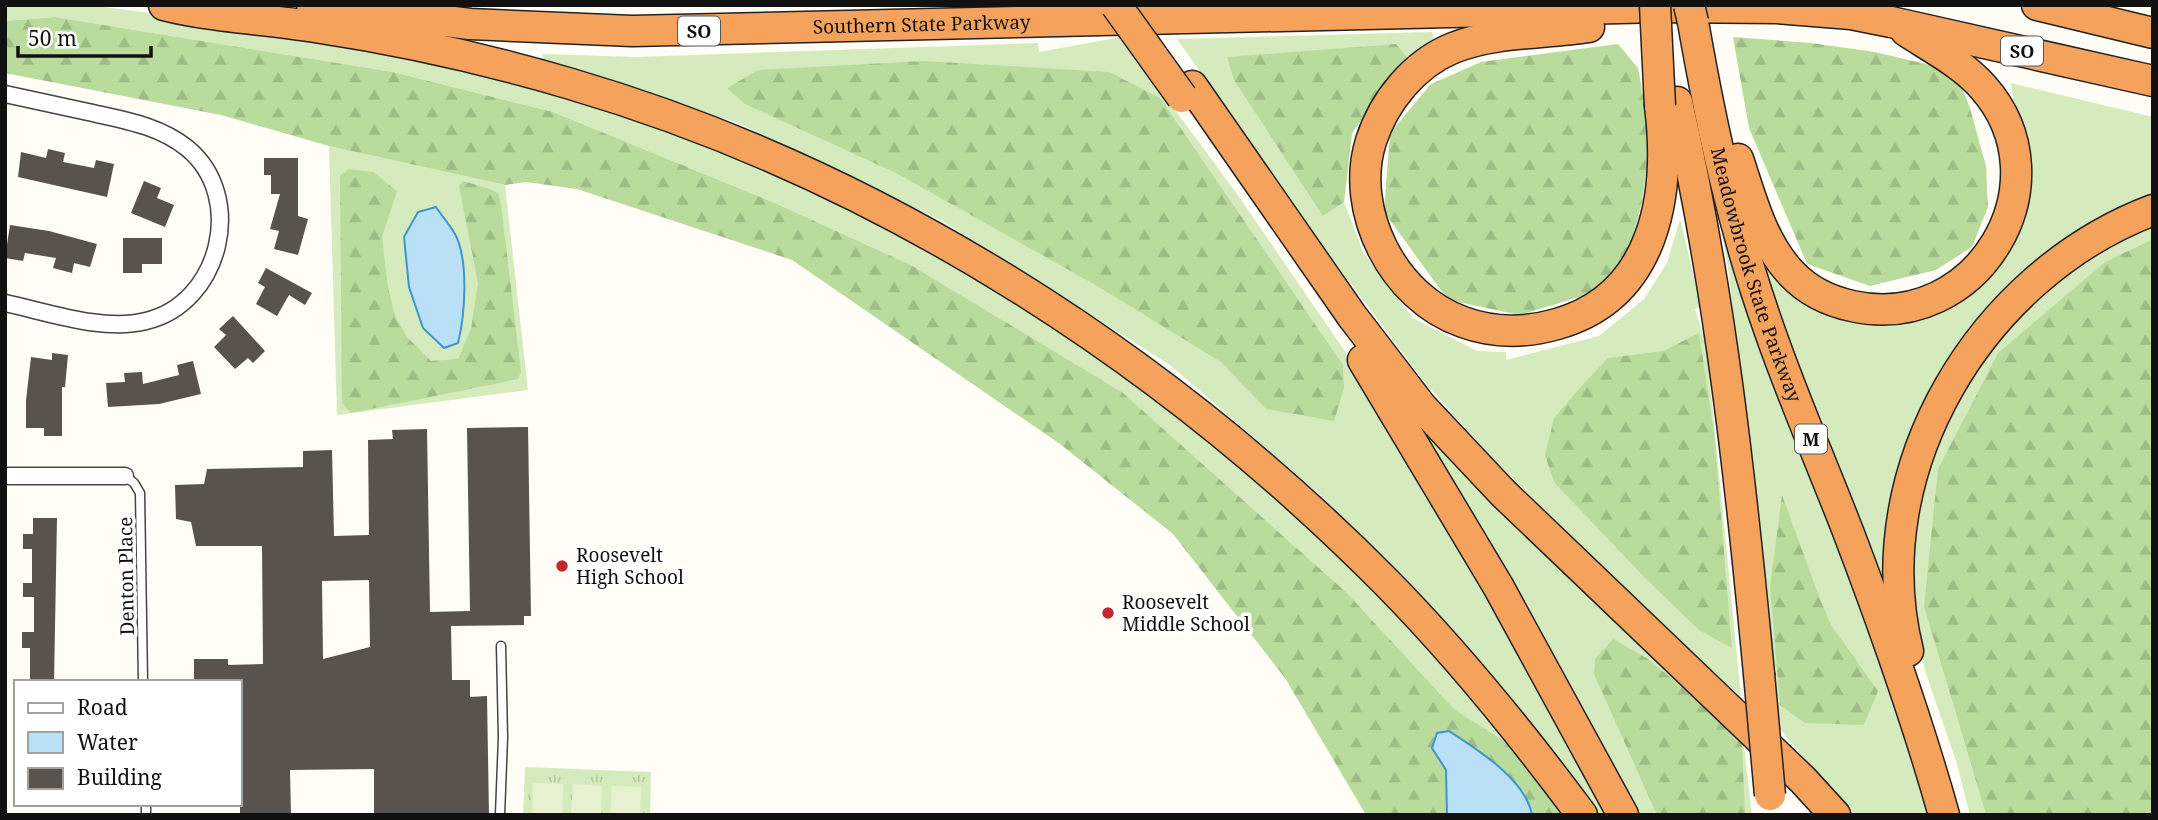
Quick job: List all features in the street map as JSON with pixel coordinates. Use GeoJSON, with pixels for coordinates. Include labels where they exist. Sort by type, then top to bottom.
{"type":"FeatureCollection","features":[{"type":"Feature","properties":{"kind":"highway"},"geometry":{"type":"LineString","coordinates":[[164,5],[364,35],[468,57],[574,85],[666,116],[783,163],[954,250],[1099,340],[1210,423],[1287,488],[1370,566],[1420,618],[1480,685],[1582,815]]}},
{"type":"Feature","properties":{"kind":"highway","name":"Southern State Parkway"},"geometry":{"type":"LineString","coordinates":[[312,5],[470,24],[632,31],[1738,7],[1812,10],[1891,22],[2153,81]]}},
{"type":"Feature","properties":{"kind":"highway"},"geometry":{"type":"LineString","coordinates":[[1116,5],[1187,91],[1421,406],[1488,478],[1803,780],[1835,815]]}},
{"type":"Feature","properties":{"kind":"highway"},"geometry":{"type":"LineString","coordinates":[[1135,5],[1187,91],[1400,419],[1516,618],[1623,815]]}},
{"type":"Feature","properties":{"kind":"highway"},"geometry":{"type":"LineString","coordinates":[[1655,5],[1681,101],[1664,148],[1662,192],[1648,245],[1620,286],[1579,316],[1547,327],[1509,331],[1460,322],[1431,304],[1404,280],[1381,246],[1366,194],[1366,162],[1370,145],[1382,115],[1402,86],[1426,63],[1454,47],[1492,38],[1535,31],[1580,29],[1738,7]]}},
{"type":"Feature","properties":{"kind":"highway"},"geometry":{"type":"LineString","coordinates":[[2037,5],[2153,33]]}},
{"type":"Feature","properties":{"kind":"highway"},"geometry":{"type":"LineString","coordinates":[[1691,14],[1751,197],[1774,251],[1793,275],[1813,291],[1842,304],[1875,309],[1908,307],[1926,302],[1974,274],[1996,246],[2003,231],[2009,215],[2015,180],[2015,163],[2009,132],[1984,89],[1958,66],[1891,22]]}},
{"type":"Feature","properties":{"kind":"highway","name":"Meadowbrook State Parkway"},"geometry":{"type":"LineString","coordinates":[[1691,14],[1681,101],[1722,354],[1759,674],[1771,805]]}},
{"type":"Feature","properties":{"kind":"highway","name":"Meadowbrook State Parkway"},"geometry":{"type":"LineString","coordinates":[[1681,101],[1732,209],[1764,315],[1871,592],[1935,780],[1944,815]]}},
{"type":"Feature","properties":{"kind":"highway"},"geometry":{"type":"LineString","coordinates":[[1935,780],[1903,631],[1898,583],[1900,532],[1919,449],[1957,373],[2012,303],[2084,245],[2132,218],[2153,211]]}},
{"type":"Feature","properties":{"kind":"street"},"geometry":{"type":"LineString","coordinates":[[5,94],[157,129],[187,148],[201,163],[214,186],[221,215],[217,251],[207,274],[191,295],[177,307],[147,321],[111,325],[5,303]]}},
{"type":"Feature","properties":{"kind":"street"},"geometry":{"type":"LineString","coordinates":[[5,476],[124,476]]}},
{"type":"Feature","properties":{"kind":"lane","name":"Denton Place"},"geometry":{"type":"LineString","coordinates":[[124,476],[134,483],[140,493],[143,680]]}},
{"type":"Feature","properties":{"kind":"lane"},"geometry":{"type":"LineString","coordinates":[[500,815],[503,737],[501,646]]}},
{"type":"Feature","properties":{"kind":"green space"},"geometry":{"type":"Polygon","coordinates":[[[5,5],[88,5],[236,24],[452,59],[604,100],[806,181],[974,269],[1259,471],[1416,623],[1526,755],[1455,710],[1347,593],[1122,392],[911,265],[775,203],[553,112],[393,72],[55,17],[5,21],[5,5]]]}},
{"type":"Feature","properties":{"kind":"green space"},"geometry":{"type":"Polygon","coordinates":[[[55,17],[393,72],[553,112],[775,203],[911,265],[1122,392],[1347,593],[1455,710],[1527,755],[1571,815],[1532,815],[1432,748],[1446,770],[1447,815],[1366,815],[1285,678],[1173,534],[1060,444],[792,260],[577,189],[526,182],[505,185],[329,146],[221,115],[5,73],[5,21],[55,17]]]}},
{"type":"Feature","properties":{"kind":"green space"},"geometry":{"type":"Polygon","coordinates":[[[1432,32],[1435,41],[1407,57],[1352,133],[1344,202],[1363,252],[1413,318],[1477,351],[1506,352],[1506,360],[1599,336],[1644,299],[1667,263],[1680,219],[1701,307],[1695,309],[1706,342],[1741,697],[1645,609],[1492,458],[1425,383],[1316,237],[1177,39],[1432,32]]]}},
{"type":"Feature","properties":{"kind":"green space"},"geometry":{"type":"Polygon","coordinates":[[[1121,37],[1235,191],[1364,379],[1492,595],[1610,815],[1594,815],[1480,667],[1327,501],[1170,365],[944,222],[738,123],[542,63],[543,54],[636,57],[1038,43],[1039,52],[1121,37]]]}},
{"type":"Feature","properties":{"kind":"green space"},"geometry":{"type":"Polygon","coordinates":[[[1733,37],[1811,43],[1875,52],[1955,71],[1970,108],[1986,166],[1988,207],[1972,247],[1936,270],[1870,286],[1807,264],[1749,128],[1733,37]]]}},
{"type":"Feature","properties":{"kind":"green space"},"geometry":{"type":"Polygon","coordinates":[[[1396,44],[1407,57],[1352,133],[1344,202],[1323,216],[1234,80],[1227,57],[1396,44]]]}},
{"type":"Feature","properties":{"kind":"green space"},"geometry":{"type":"Polygon","coordinates":[[[1618,44],[1638,68],[1651,138],[1642,201],[1627,261],[1592,293],[1520,315],[1448,300],[1384,212],[1390,133],[1431,84],[1481,62],[1618,44]]]}},
{"type":"Feature","properties":{"kind":"green space"},"geometry":{"type":"Polygon","coordinates":[[[923,61],[1109,72],[1160,98],[1343,365],[1344,388],[1334,421],[1266,409],[1221,362],[1099,287],[896,173],[745,104],[727,88],[758,70],[923,61]]]}},
{"type":"Feature","properties":{"kind":"green space"},"geometry":{"type":"Polygon","coordinates":[[[2011,83],[2153,117],[2153,203],[1978,327],[1889,585],[1865,545],[1776,316],[1754,242],[1795,288],[1955,299],[2006,256],[2025,194],[2011,83]]]}},
{"type":"Feature","properties":{"kind":"green space"},"geometry":{"type":"Polygon","coordinates":[[[329,146],[505,185],[528,390],[337,415],[329,146]]]}},
{"type":"Feature","properties":{"kind":"green space"},"geometry":{"type":"Polygon","coordinates":[[[349,169],[373,172],[397,191],[382,237],[388,287],[395,316],[407,337],[431,361],[458,359],[471,329],[478,283],[459,186],[463,181],[498,193],[521,372],[518,379],[351,413],[342,403],[340,175],[349,169]]]}},
{"type":"Feature","properties":{"kind":"green space"},"geometry":{"type":"Polygon","coordinates":[[[1713,180],[1870,616],[1935,815],[1850,815],[1776,724],[1729,274],[1713,180]]]}},
{"type":"Feature","properties":{"kind":"green space"},"geometry":{"type":"Polygon","coordinates":[[[2153,226],[2153,239],[2105,262],[1924,607],[1986,815],[1970,815],[1957,764],[1925,671],[1908,594],[1919,494],[1948,417],[1999,335],[2053,284],[2138,231],[2153,226]]]}},
{"type":"Feature","properties":{"kind":"green space"},"geometry":{"type":"Polygon","coordinates":[[[2153,239],[2153,815],[1986,815],[1924,607],[1938,469],[1998,353],[2105,262],[2153,239]]]}},
{"type":"Feature","properties":{"kind":"green space"},"geometry":{"type":"Polygon","coordinates":[[[1699,333],[1714,432],[1732,648],[1699,630],[1644,577],[1554,482],[1545,455],[1554,418],[1608,358],[1663,351],[1699,333]]]}},
{"type":"Feature","properties":{"kind":"green space"},"geometry":{"type":"Polygon","coordinates":[[[1399,398],[1742,729],[1752,815],[1631,815],[1399,398]]]}},
{"type":"Feature","properties":{"kind":"green space"},"geometry":{"type":"Polygon","coordinates":[[[1782,495],[1831,625],[1878,691],[1864,725],[1805,723],[1780,705],[1770,587],[1782,495]]]}},
{"type":"Feature","properties":{"kind":"green space"},"geometry":{"type":"Polygon","coordinates":[[[1613,639],[1648,659],[1724,722],[1742,742],[1745,815],[1657,815],[1594,674],[1595,659],[1613,639]]]}},
{"type":"Feature","properties":{"kind":"green space"},"geometry":{"type":"Polygon","coordinates":[[[525,767],[651,772],[650,815],[523,815],[525,767]]]}},
{"type":"Feature","properties":{"kind":"green space"},"geometry":{"type":"Polygon","coordinates":[[[533,783],[563,784],[562,815],[532,815],[533,783]]]}},
{"type":"Feature","properties":{"kind":"green space"},"geometry":{"type":"Polygon","coordinates":[[[573,784],[602,786],[601,815],[571,815],[573,784]]]}},
{"type":"Feature","properties":{"kind":"green space"},"geometry":{"type":"Polygon","coordinates":[[[612,786],[641,787],[640,815],[610,815],[612,786]]]}},
{"type":"Feature","properties":{"kind":"water"},"geometry":{"type":"Polygon","coordinates":[[[436,207],[455,234],[464,273],[464,303],[458,343],[444,348],[423,328],[409,287],[404,237],[418,212],[436,207]]]}},
{"type":"Feature","properties":{"kind":"water"},"geometry":{"type":"Polygon","coordinates":[[[1449,731],[1486,756],[1510,778],[1528,802],[1532,815],[1447,815],[1446,770],[1432,748],[1437,733],[1449,731]]]}},
{"type":"Feature","properties":{"kind":"building"},"geometry":{"type":"Polygon","coordinates":[[[48,149],[65,153],[63,162],[94,168],[96,160],[114,164],[107,197],[18,177],[21,152],[46,158],[48,149]]]}},
{"type":"Feature","properties":{"kind":"building"},"geometry":{"type":"Polygon","coordinates":[[[264,158],[298,158],[298,216],[308,219],[298,255],[274,249],[279,231],[270,229],[280,194],[271,194],[271,175],[264,175],[264,158]]]}},
{"type":"Feature","properties":{"kind":"building"},"geometry":{"type":"Polygon","coordinates":[[[144,181],[161,188],[157,198],[174,205],[165,227],[131,213],[144,181]]]}},
{"type":"Feature","properties":{"kind":"building"},"geometry":{"type":"Polygon","coordinates":[[[10,225],[49,231],[97,244],[90,267],[74,263],[72,273],[53,268],[56,258],[25,253],[23,261],[5,258],[10,225]]]}},
{"type":"Feature","properties":{"kind":"building"},"geometry":{"type":"Polygon","coordinates":[[[123,238],[162,238],[162,264],[142,264],[142,273],[123,273],[123,238]]]}},
{"type":"Feature","properties":{"kind":"building"},"geometry":{"type":"Polygon","coordinates":[[[266,268],[312,293],[305,305],[289,295],[277,316],[256,304],[265,287],[258,283],[266,268]]]}},
{"type":"Feature","properties":{"kind":"building"},"geometry":{"type":"Polygon","coordinates":[[[233,316],[265,351],[253,363],[248,358],[235,369],[214,347],[226,335],[219,329],[233,316]]]}},
{"type":"Feature","properties":{"kind":"building"},"geometry":{"type":"Polygon","coordinates":[[[52,353],[68,355],[65,387],[62,387],[62,436],[44,436],[44,428],[26,428],[31,357],[52,360],[52,353]]]}},
{"type":"Feature","properties":{"kind":"building"},"geometry":{"type":"Polygon","coordinates":[[[193,361],[201,394],[159,404],[108,407],[106,383],[125,382],[124,373],[142,372],[143,384],[179,375],[177,365],[193,361]]]}},
{"type":"Feature","properties":{"kind":"building"},"geometry":{"type":"Polygon","coordinates":[[[528,427],[531,616],[524,616],[524,625],[451,626],[452,680],[470,680],[470,697],[487,696],[489,815],[374,815],[374,769],[290,770],[291,815],[240,815],[242,680],[194,680],[194,659],[228,659],[228,665],[263,664],[262,546],[196,546],[191,522],[176,519],[175,485],[204,484],[207,469],[303,467],[303,451],[332,450],[334,536],[369,535],[368,440],[393,439],[392,430],[427,429],[430,612],[470,611],[467,428],[528,427]],[[369,580],[322,581],[323,659],[370,647],[369,580]]]}},
{"type":"Feature","properties":{"kind":"building"},"geometry":{"type":"Polygon","coordinates":[[[33,518],[57,518],[54,680],[30,680],[30,648],[22,648],[22,632],[34,632],[34,597],[23,597],[23,583],[32,583],[32,549],[23,549],[23,534],[33,534],[33,518]]]}},
{"type":"Feature","properties":{"kind":"place","name":"Roosevelt High School"},"geometry":{"type":"Point","coordinates":[562,566]}},
{"type":"Feature","properties":{"kind":"place","name":"Roosevelt Middle School"},"geometry":{"type":"Point","coordinates":[1108,613]}}]}
